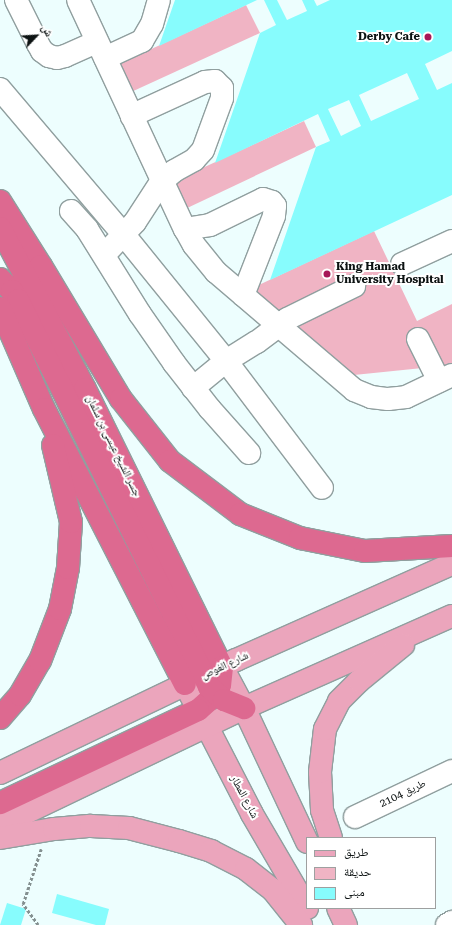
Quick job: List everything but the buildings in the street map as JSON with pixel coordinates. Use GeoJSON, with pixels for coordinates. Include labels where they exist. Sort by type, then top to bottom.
{"type":"FeatureCollection","features":[{"type":"Feature","properties":{"kind":"highway"},"geometry":{"type":"LineString","coordinates":[[0,201],[122,400],[170,461],[240,514],[300,538],[365,551],[452,546]]}},
{"type":"Feature","properties":{"kind":"highway","name":"جسر الشيخ عيسى بن سلمان"},"geometry":{"type":"LineString","coordinates":[[0,228],[85,389],[203,676]]}},
{"type":"Feature","properties":{"kind":"highway"},"geometry":{"type":"LineString","coordinates":[[0,278],[18,300],[203,676]]}},
{"type":"Feature","properties":{"kind":"highway"},"geometry":{"type":"LineString","coordinates":[[0,308],[44,409],[203,676],[220,685],[202,718],[0,803]]}},
{"type":"Feature","properties":{"kind":"highway"},"geometry":{"type":"LineString","coordinates":[[0,718],[20,695],[40,661],[60,609],[68,568],[71,522],[44,409]]}},
{"type":"Feature","properties":{"kind":"highway"},"geometry":{"type":"LineString","coordinates":[[216,694],[234,705],[244,708]]}},
{"type":"Feature","properties":{"kind":"main road","name":"شارع الغوص"},"geometry":{"type":"LineString","coordinates":[[0,773],[203,676],[452,564]]}},
{"type":"Feature","properties":{"kind":"main road"},"geometry":{"type":"LineString","coordinates":[[0,825],[202,718],[244,708],[452,616]]}},
{"type":"Feature","properties":{"kind":"main road"},"geometry":{"type":"LineString","coordinates":[[331,837],[322,810],[320,772],[325,729],[339,702],[360,681],[423,628]]}},
{"type":"Feature","properties":{"kind":"main road"},"geometry":{"type":"LineString","coordinates":[[203,676],[244,708],[306,840]]}},
{"type":"Feature","properties":{"kind":"main road","name":"شارع المطار"},"geometry":{"type":"LineString","coordinates":[[203,676],[202,718],[252,814],[306,906]]}},
{"type":"Feature","properties":{"kind":"main road"},"geometry":{"type":"LineString","coordinates":[[0,838],[54,829],[92,826],[129,828],[179,841],[211,851],[246,869],[273,890],[301,925]]}},
{"type":"Feature","properties":{"kind":"main road","name":"شارع المطار"},"geometry":{"type":"LineString","coordinates":[[308,909],[317,925]]}},
{"type":"Feature","properties":{"kind":"main road"},"geometry":{"type":"LineString","coordinates":[[339,909],[347,925]]}},
{"type":"Feature","properties":{"kind":"main road"},"geometry":{"type":"LineString","coordinates":[[346,909],[347,925]]}},
{"type":"Feature","properties":{"kind":"street"},"geometry":{"type":"LineString","coordinates":[[16,0],[42,51],[49,56],[57,58],[142,41],[152,24],[159,0]]}},
{"type":"Feature","properties":{"kind":"street"},"geometry":{"type":"LineString","coordinates":[[78,0],[161,182],[185,229],[208,264],[229,285],[243,295],[354,390],[371,397],[388,399],[406,397],[446,378],[418,339]]}},
{"type":"Feature","properties":{"kind":"street"},"geometry":{"type":"LineString","coordinates":[[104,255],[124,235],[146,207],[161,182],[174,171],[194,160],[203,150],[222,98],[222,88],[215,81],[205,82],[131,116]]}},
{"type":"Feature","properties":{"kind":"street"},"geometry":{"type":"LineString","coordinates":[[0,90],[124,235],[226,361],[322,488]]}},
{"type":"Feature","properties":{"kind":"street"},"geometry":{"type":"LineString","coordinates":[[185,229],[210,225],[263,199],[272,202],[274,206],[274,216],[243,295]]}},
{"type":"Feature","properties":{"kind":"street"},"geometry":{"type":"LineString","coordinates":[[71,211],[87,229],[157,339],[193,388],[249,453]]}},
{"type":"Feature","properties":{"kind":"street"},"geometry":{"type":"LineString","coordinates":[[402,264],[452,241]]}},
{"type":"Feature","properties":{"kind":"street"},"geometry":{"type":"LineString","coordinates":[[193,388],[226,361],[256,342],[287,319],[354,286]]}},
{"type":"Feature","properties":{"kind":"street","name":"طريق 2104"},"geometry":{"type":"LineString","coordinates":[[355,817],[452,771]]}},
{"type":"Feature","properties":{"kind":"street"},"geometry":{"type":"LineString","coordinates":[[446,925],[452,922]]}},
{"type":"Feature","properties":{"kind":"path"},"geometry":{"type":"LineString","coordinates":[[38,925],[23,904],[41,846]]}},
{"type":"Feature","properties":{"kind":"green space"},"geometry":{"type":"Polygon","coordinates":[[[246,5],[260,33],[129,93],[117,65],[246,5]]]}},
{"type":"Feature","properties":{"kind":"green space"},"geometry":{"type":"Polygon","coordinates":[[[304,121],[316,147],[183,210],[170,183],[304,121]]]}},
{"type":"Feature","properties":{"kind":"green space"},"geometry":{"type":"Polygon","coordinates":[[[374,231],[417,321],[452,304],[452,365],[354,375],[345,371],[250,289],[374,231]]]}},
{"type":"Feature","properties":{"kind":"place","name":"Derby Cafe"},"geometry":{"type":"Point","coordinates":[428,37]}},
{"type":"Feature","properties":{"kind":"place","name":"King Hamad University Hospital"},"geometry":{"type":"Point","coordinates":[327,274]}}]}
